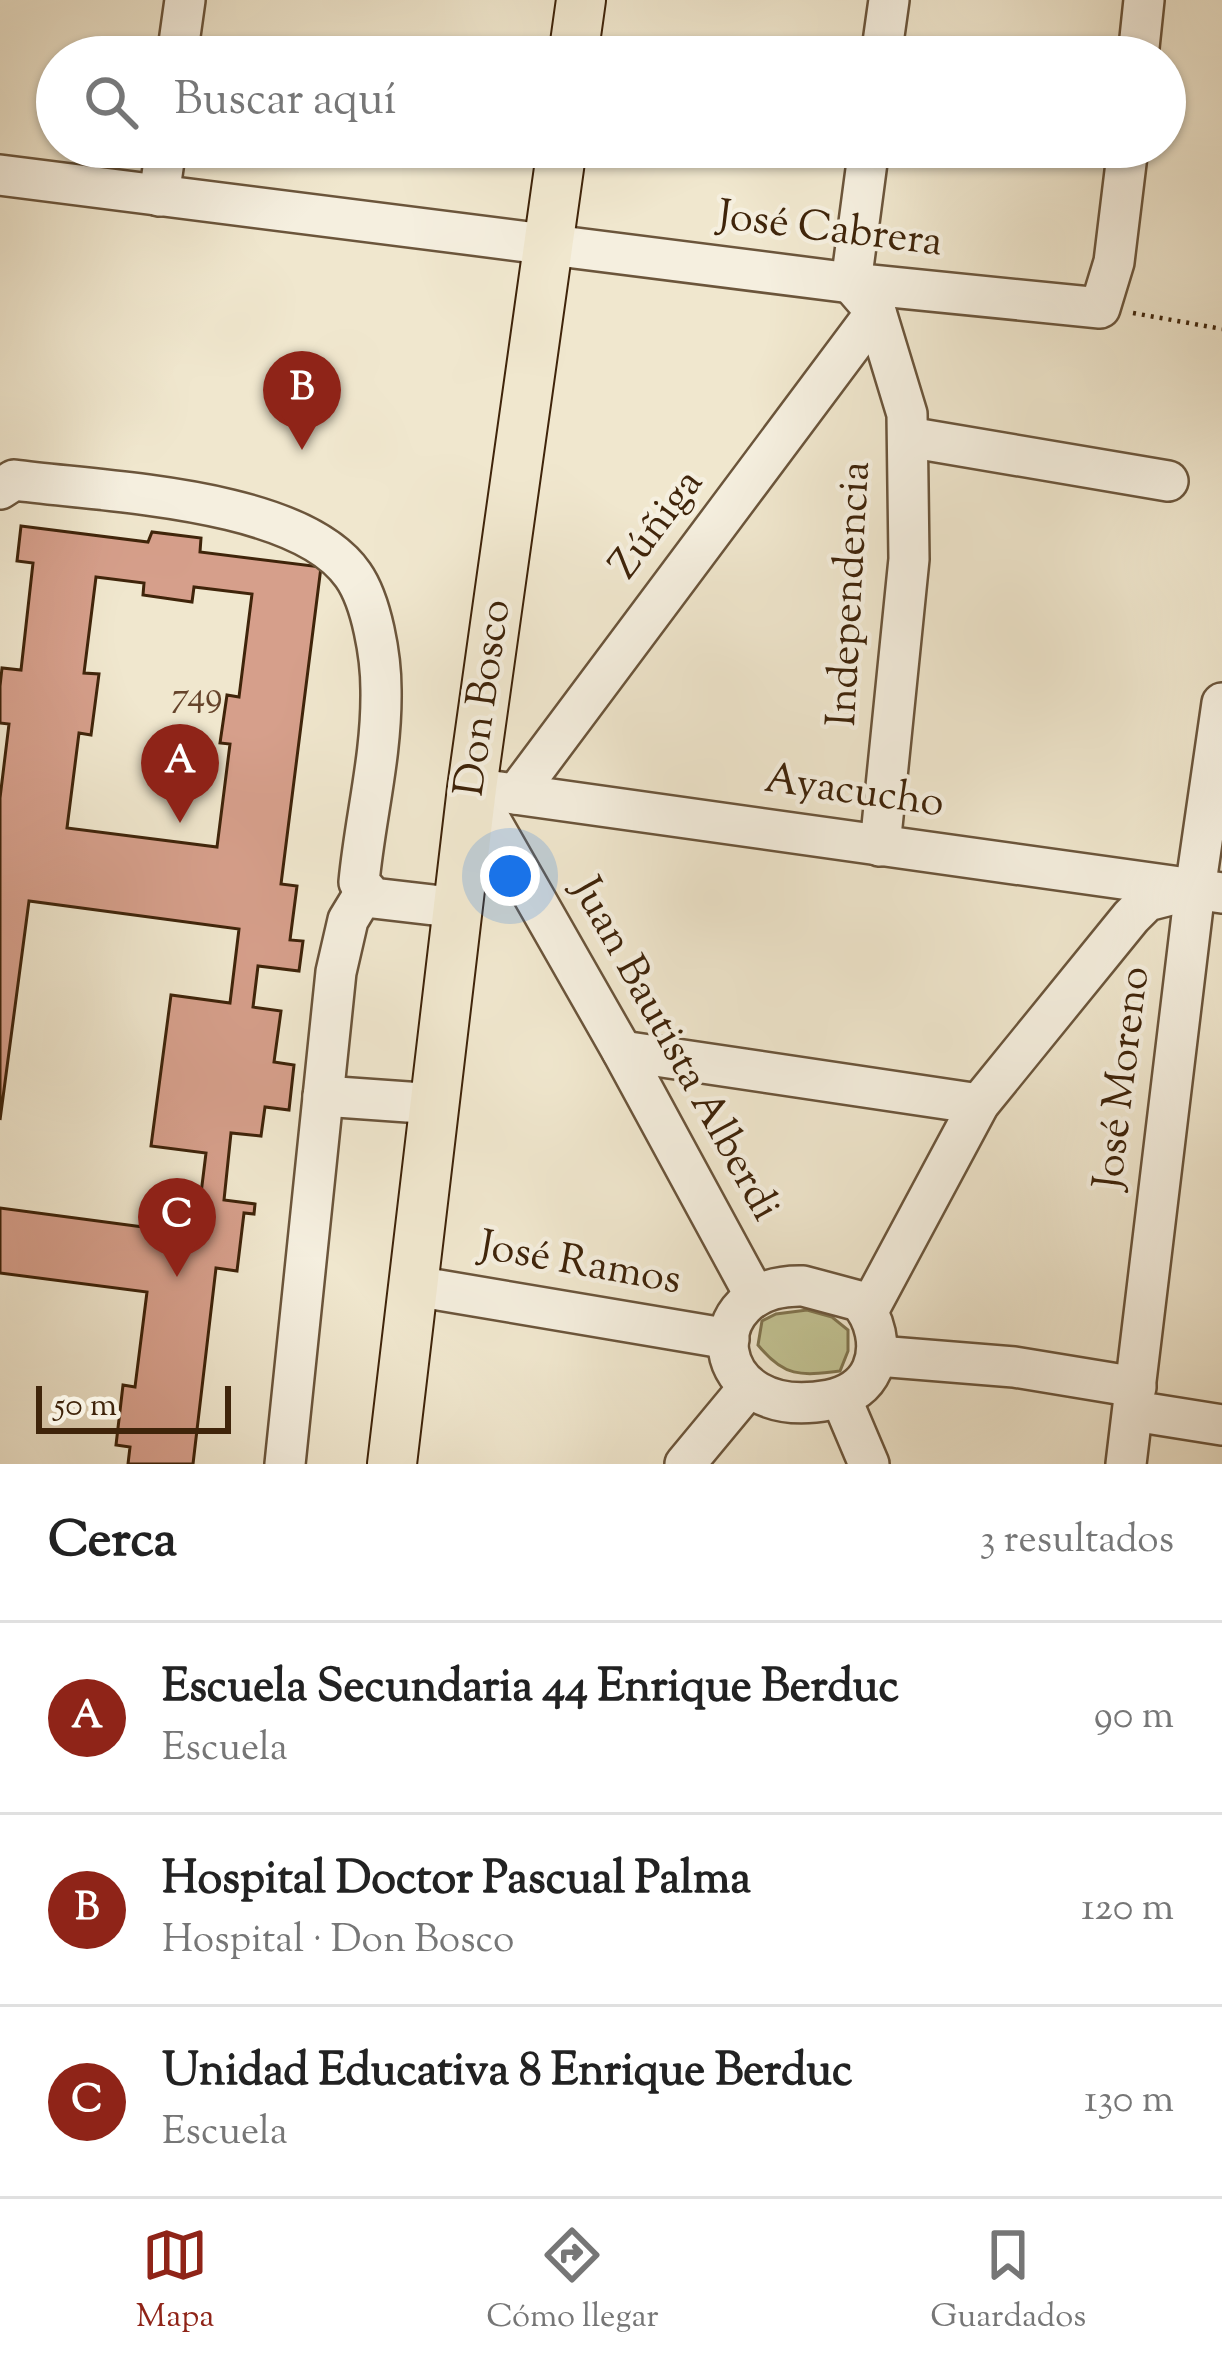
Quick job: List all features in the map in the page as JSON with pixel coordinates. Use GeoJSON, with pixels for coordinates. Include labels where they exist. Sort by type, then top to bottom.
{"type":"FeatureCollection","features":[{"type":"Feature","properties":{"kind":"main road"},"geometry":{"type":"LineString","coordinates":[[576,36],[581,0]]}},
{"type":"Feature","properties":{"kind":"main road","name":"Don Bosco"},"geometry":{"type":"LineString","coordinates":[[392,1464],[459,908],[494,791],[559,168]]}},
{"type":"Feature","properties":{"kind":"street"},"geometry":{"type":"LineString","coordinates":[[180,36],[185,0]]}},
{"type":"Feature","properties":{"kind":"street"},"geometry":{"type":"LineString","coordinates":[[884,36],[889,0]]}},
{"type":"Feature","properties":{"kind":"street"},"geometry":{"type":"LineString","coordinates":[[1140,36],[1144,0]]}},
{"type":"Feature","properties":{"kind":"street"},"geometry":{"type":"LineString","coordinates":[[159,196],[163,168]]}},
{"type":"Feature","properties":{"kind":"street","name":"Independencia"},"geometry":{"type":"LineString","coordinates":[[868,168],[863,298],[907,414],[908,437],[909,559],[880,845]]}},
{"type":"Feature","properties":{"kind":"street"},"geometry":{"type":"LineString","coordinates":[[1100,308],[1114,262],[1125,168]]}},
{"type":"Feature","properties":{"kind":"street","name":"José Cabrera"},"geometry":{"type":"LineString","coordinates":[[0,175],[549,244],[863,298],[1100,308]]}},
{"type":"Feature","properties":{"kind":"street","name":"Zúñiga"},"geometry":{"type":"LineString","coordinates":[[494,791],[863,298]]}},
{"type":"Feature","properties":{"kind":"street"},"geometry":{"type":"LineString","coordinates":[[908,437],[1168,481]]}},
{"type":"Feature","properties":{"kind":"street"},"geometry":{"type":"LineString","coordinates":[[0,490],[14,480],[230,508],[315,541],[353,575],[376,633],[381,686],[380,753],[359,882],[374,898],[459,908]]}},
{"type":"Feature","properties":{"kind":"street","name":"José Moreno"},"geometry":{"type":"LineString","coordinates":[[1126,1464],[1208,892],[1222,704]]}},
{"type":"Feature","properties":{"kind":"street","name":"Ayacucho"},"geometry":{"type":"LineString","coordinates":[[494,791],[1208,892]]}},
{"type":"Feature","properties":{"kind":"street","name":"Juan Bautista Alberdi"},"geometry":{"type":"LineString","coordinates":[[494,791],[622,1051],[754,1296]]}},
{"type":"Feature","properties":{"kind":"street"},"geometry":{"type":"LineString","coordinates":[[285,1464],[336,972],[348,920],[365,892]]}},
{"type":"Feature","properties":{"kind":"street"},"geometry":{"type":"LineString","coordinates":[[868,1311],[845,1294],[803,1286],[768,1288],[739,1312],[729,1339],[732,1369],[748,1388],[779,1401],[814,1403],[841,1398],[862,1386],[878,1356],[868,1311],[979,1104],[1147,902],[1208,892]]}},
{"type":"Feature","properties":{"kind":"street"},"geometry":{"type":"LineString","coordinates":[[622,1051],[979,1104]]}},
{"type":"Feature","properties":{"kind":"street"},"geometry":{"type":"LineString","coordinates":[[323,1096],[436,1104]]}},
{"type":"Feature","properties":{"kind":"street","name":"José Ramos"},"geometry":{"type":"LineString","coordinates":[[415,1286],[729,1339]]}},
{"type":"Feature","properties":{"kind":"street"},"geometry":{"type":"LineString","coordinates":[[878,1356],[1014,1366],[1222,1425]]}},
{"type":"Feature","properties":{"kind":"street"},"geometry":{"type":"LineString","coordinates":[[685,1464],[748,1388]]}},
{"type":"Feature","properties":{"kind":"street"},"geometry":{"type":"LineString","coordinates":[[841,1398],[869,1464]]}},
{"type":"Feature","properties":{"kind":"path"},"geometry":{"type":"LineString","coordinates":[[1100,308],[1222,329]]}},
{"type":"Feature","properties":{"kind":"green space"},"geometry":{"type":"Polygon","coordinates":[[[807,1310],[832,1317],[848,1330],[848,1351],[840,1371],[794,1372],[776,1363],[758,1345],[762,1321],[807,1310]]]}},
{"type":"Feature","properties":{"kind":"building"},"geometry":{"type":"Polygon","coordinates":[[[21,526],[148,542],[152,532],[201,538],[200,552],[321,567],[281,884],[297,886],[290,940],[303,941],[299,971],[258,966],[253,1007],[281,1011],[274,1062],[294,1065],[289,1110],[265,1107],[261,1136],[231,1133],[224,1200],[255,1204],[254,1214],[244,1213],[237,1271],[216,1268],[193,1464],[128,1464],[130,1447],[116,1445],[123,1385],[135,1387],[147,1292],[0,1273],[0,1208],[196,1234],[206,1153],[151,1146],[171,995],[230,1003],[239,929],[29,901],[0,1120],[0,798],[9,724],[0,723],[0,686],[2,668],[21,670],[33,563],[17,561],[21,526]],[[96,577],[84,673],[99,674],[91,735],[79,733],[67,828],[217,847],[230,744],[220,743],[227,695],[239,697],[252,594],[194,587],[192,602],[143,595],[144,583],[96,577]]]}},
{"type":"Feature","properties":{"kind":"place","name":"Hospital Doctor Pascual Palma"},"geometry":{"type":"Point","coordinates":[302,450]}},
{"type":"Feature","properties":{"kind":"place","name":"Escuela Secundaria 44 Enrique Berduc"},"geometry":{"type":"Point","coordinates":[180,823]}},
{"type":"Feature","properties":{"kind":"place","name":"Unidad Educativa 8 Enrique Berduc"},"geometry":{"type":"Point","coordinates":[177,1277]}}]}
